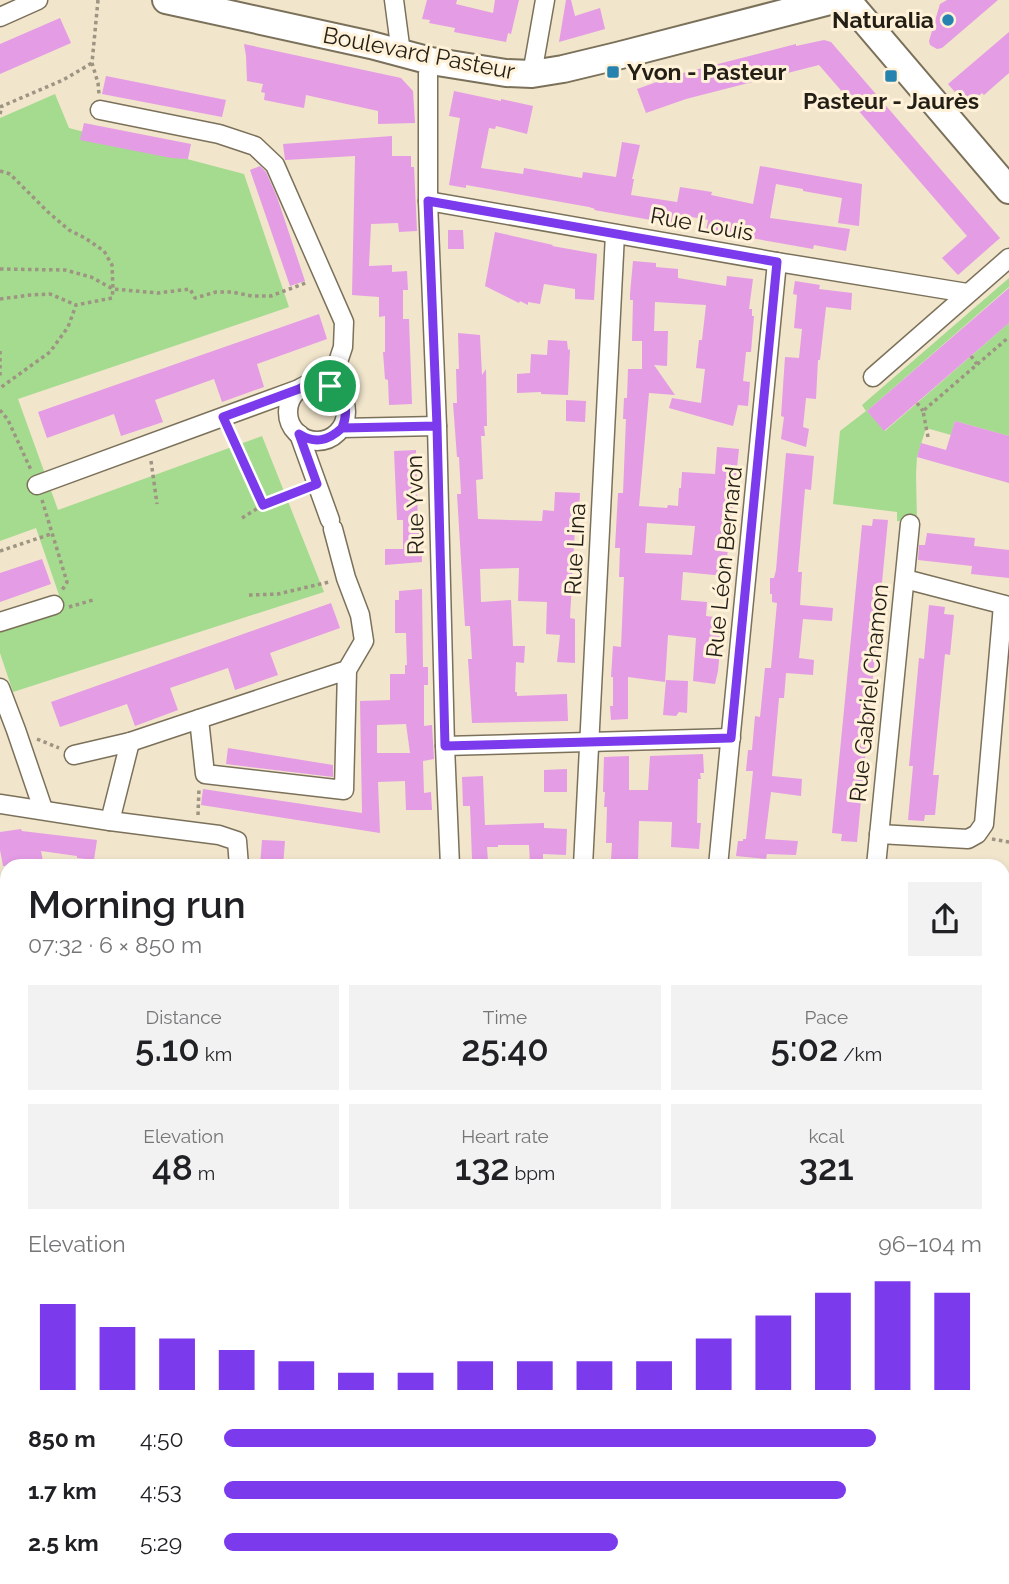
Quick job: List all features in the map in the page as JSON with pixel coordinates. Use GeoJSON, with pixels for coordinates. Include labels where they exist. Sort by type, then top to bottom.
{"type":"FeatureCollection","features":[{"type":"Feature","properties":{"kind":"main road","name":"Boulevard Pasteur"},"geometry":{"type":"LineString","coordinates":[[166,0],[222,6],[431,61],[506,73],[532,74],[617,57],[834,0]]}},
{"type":"Feature","properties":{"kind":"main road"},"geometry":{"type":"LineString","coordinates":[[847,0],[1009,190]]}},
{"type":"Feature","properties":{"kind":"street"},"geometry":{"type":"LineString","coordinates":[[0,17],[38,0]]}},
{"type":"Feature","properties":{"kind":"street"},"geometry":{"type":"LineString","coordinates":[[394,0],[401,53]]}},
{"type":"Feature","properties":{"kind":"street"},"geometry":{"type":"LineString","coordinates":[[532,74],[545,0]]}},
{"type":"Feature","properties":{"kind":"street","name":"Rue Yvon"},"geometry":{"type":"LineString","coordinates":[[431,61],[428,74],[428,201],[450,859]]}},
{"type":"Feature","properties":{"kind":"street"},"geometry":{"type":"LineString","coordinates":[[100,110],[219,134],[255,146],[275,165],[344,322],[343,347],[330,386]]}},
{"type":"Feature","properties":{"kind":"street","name":"Rue Louis"},"geometry":{"type":"LineString","coordinates":[[428,201],[967,293]]}},
{"type":"Feature","properties":{"kind":"street","name":"Rue Lina"},"geometry":{"type":"LineString","coordinates":[[583,859],[615,234]]}},
{"type":"Feature","properties":{"kind":"street"},"geometry":{"type":"LineString","coordinates":[[873,377],[1009,258]]}},
{"type":"Feature","properties":{"kind":"street","name":"Rue Léon Bernard"},"geometry":{"type":"LineString","coordinates":[[719,859],[777,262]]}},
{"type":"Feature","properties":{"kind":"street"},"geometry":{"type":"LineString","coordinates":[[37,485],[314,383],[330,386],[338,392],[346,409],[342,428],[326,440],[307,439],[299,434]]}},
{"type":"Feature","properties":{"kind":"street"},"geometry":{"type":"LineString","coordinates":[[199,719],[205,774],[344,790],[347,670],[364,641],[360,614],[346,578],[332,525],[299,434],[289,420],[288,411],[293,395],[299,389]]}},
{"type":"Feature","properties":{"kind":"street"},"geometry":{"type":"LineString","coordinates":[[342,428],[437,426]]}},
{"type":"Feature","properties":{"kind":"street","name":"Rue Gabriel Chamon"},"geometry":{"type":"LineString","coordinates":[[877,859],[910,524]]}},
{"type":"Feature","properties":{"kind":"street"},"geometry":{"type":"LineString","coordinates":[[879,834],[968,839],[984,824],[1006,606],[905,579]]}},
{"type":"Feature","properties":{"kind":"street"},"geometry":{"type":"LineString","coordinates":[[0,622],[54,605]]}},
{"type":"Feature","properties":{"kind":"street"},"geometry":{"type":"LineString","coordinates":[[74,755],[130,742],[347,670]]}},
{"type":"Feature","properties":{"kind":"street"},"geometry":{"type":"LineString","coordinates":[[0,688],[8,729],[43,809]]}},
{"type":"Feature","properties":{"kind":"street"},"geometry":{"type":"LineString","coordinates":[[445,746],[731,738]]}},
{"type":"Feature","properties":{"kind":"street"},"geometry":{"type":"LineString","coordinates":[[110,821],[130,742]]}},
{"type":"Feature","properties":{"kind":"street"},"geometry":{"type":"LineString","coordinates":[[0,804],[219,835],[237,841],[238,859]]}},
{"type":"Feature","properties":{"kind":"path"},"geometry":{"type":"LineString","coordinates":[[98,0],[92,63],[99,83],[100,110]]}},
{"type":"Feature","properties":{"kind":"path"},"geometry":{"type":"LineString","coordinates":[[0,114],[1,107],[63,80],[92,63]]}},
{"type":"Feature","properties":{"kind":"path"},"geometry":{"type":"LineString","coordinates":[[0,171],[10,174],[69,230],[104,251],[111,265],[113,289],[112,298],[76,305],[50,294],[0,299]]}},
{"type":"Feature","properties":{"kind":"path"},"geometry":{"type":"LineString","coordinates":[[0,269],[65,270],[92,277],[113,289],[158,293],[190,289],[195,299],[216,292],[271,296],[323,276]]}},
{"type":"Feature","properties":{"kind":"path"},"geometry":{"type":"LineString","coordinates":[[0,388],[50,352],[68,327],[76,305]]}},
{"type":"Feature","properties":{"kind":"path"},"geometry":{"type":"LineString","coordinates":[[923,411],[1009,337]]}},
{"type":"Feature","properties":{"kind":"path"},"geometry":{"type":"LineString","coordinates":[[0,351],[0,377]]}},
{"type":"Feature","properties":{"kind":"path"},"geometry":{"type":"LineString","coordinates":[[971,356],[977,363]]}},
{"type":"Feature","properties":{"kind":"path"},"geometry":{"type":"LineString","coordinates":[[917,403],[923,411],[928,437]]}},
{"type":"Feature","properties":{"kind":"path"},"geometry":{"type":"LineString","coordinates":[[0,410],[8,420],[37,485],[67,582],[54,605]]}},
{"type":"Feature","properties":{"kind":"path"},"geometry":{"type":"LineString","coordinates":[[223,417],[263,505]]}},
{"type":"Feature","properties":{"kind":"path"},"geometry":{"type":"LineString","coordinates":[[148,444],[157,504]]}},
{"type":"Feature","properties":{"kind":"path"},"geometry":{"type":"LineString","coordinates":[[242,518],[263,505],[317,484]]}},
{"type":"Feature","properties":{"kind":"path"},"geometry":{"type":"LineString","coordinates":[[0,551],[52,533]]}},
{"type":"Feature","properties":{"kind":"path"},"geometry":{"type":"LineString","coordinates":[[249,595],[278,594],[346,578]]}},
{"type":"Feature","properties":{"kind":"path"},"geometry":{"type":"LineString","coordinates":[[8,729],[74,755]]}},
{"type":"Feature","properties":{"kind":"path"},"geometry":{"type":"LineString","coordinates":[[198,807],[200,784]]}},
{"type":"Feature","properties":{"kind":"green space"},"geometry":{"type":"Polygon","coordinates":[[[55,94],[69,128],[244,174],[289,307],[18,399],[58,510],[262,436],[324,592],[13,692],[0,653],[0,621],[59,595],[36,528],[0,541],[0,118],[55,94]]]}},
{"type":"Feature","properties":{"kind":"green space"},"geometry":{"type":"Polygon","coordinates":[[[1009,278],[1009,287],[867,411],[885,431],[1009,323],[1009,436],[955,421],[951,435],[926,428],[917,457],[917,523],[897,521],[897,512],[833,504],[840,431],[866,411],[862,405],[1009,278]]]}},
{"type":"Feature","properties":{"kind":"building"},"geometry":{"type":"Polygon","coordinates":[[[427,0],[457,0],[456,4],[493,13],[495,0],[519,0],[511,34],[508,33],[506,42],[454,32],[455,28],[429,23],[430,20],[422,19],[427,0]]]}},
{"type":"Feature","properties":{"kind":"building"},"geometry":{"type":"Polygon","coordinates":[[[566,0],[571,0],[575,16],[600,8],[605,29],[559,42],[566,0]]]}},
{"type":"Feature","properties":{"kind":"building"},"geometry":{"type":"Polygon","coordinates":[[[947,0],[998,0],[942,48],[937,49],[930,45],[929,41],[940,4],[947,0]]]}},
{"type":"Feature","properties":{"kind":"building"},"geometry":{"type":"Polygon","coordinates":[[[60,18],[71,43],[0,74],[0,44],[60,18]]]}},
{"type":"Feature","properties":{"kind":"building"},"geometry":{"type":"Polygon","coordinates":[[[1009,32],[1009,73],[967,106],[948,84],[1009,32]]]}},
{"type":"Feature","properties":{"kind":"building"},"geometry":{"type":"Polygon","coordinates":[[[824,40],[831,42],[1000,238],[958,275],[942,258],[967,236],[819,65],[686,99],[646,113],[637,89],[679,74],[796,44],[824,40]]]}},
{"type":"Feature","properties":{"kind":"building"},"geometry":{"type":"Polygon","coordinates":[[[244,44],[401,78],[413,91],[415,123],[378,124],[378,111],[306,95],[304,108],[264,100],[265,93],[261,92],[263,84],[247,81],[244,44]]]}},
{"type":"Feature","properties":{"kind":"building"},"geometry":{"type":"Polygon","coordinates":[[[106,76],[226,100],[222,117],[102,94],[106,76]]]}},
{"type":"Feature","properties":{"kind":"building"},"geometry":{"type":"Polygon","coordinates":[[[454,91],[533,106],[527,134],[496,126],[495,129],[489,128],[481,168],[523,174],[524,168],[582,178],[583,172],[616,177],[622,142],[640,145],[631,195],[677,202],[676,208],[680,187],[712,192],[711,195],[753,204],[760,166],[862,184],[859,226],[838,223],[842,198],[776,184],[770,218],[850,229],[846,251],[814,245],[813,249],[706,230],[708,220],[675,214],[674,224],[466,185],[466,188],[449,185],[460,118],[449,116],[454,91]]]}},
{"type":"Feature","properties":{"kind":"building"},"geometry":{"type":"Polygon","coordinates":[[[84,123],[191,144],[188,159],[80,140],[84,123]]]}},
{"type":"Feature","properties":{"kind":"building"},"geometry":{"type":"Polygon","coordinates":[[[392,136],[392,156],[411,156],[411,167],[414,167],[417,231],[399,232],[398,223],[371,224],[369,266],[392,265],[392,272],[407,271],[408,290],[403,290],[403,319],[409,319],[412,404],[389,405],[383,352],[385,316],[379,317],[379,297],[352,295],[355,156],[285,160],[283,144],[392,136]]]}},
{"type":"Feature","properties":{"kind":"building"},"geometry":{"type":"Polygon","coordinates":[[[260,166],[266,172],[277,197],[305,281],[290,286],[250,170],[260,166]]]}},
{"type":"Feature","properties":{"kind":"building"},"geometry":{"type":"Polygon","coordinates":[[[448,230],[463,230],[464,249],[448,249],[448,230]]]}},
{"type":"Feature","properties":{"kind":"building"},"geometry":{"type":"Polygon","coordinates":[[[495,232],[597,254],[594,300],[575,299],[575,289],[544,284],[540,304],[528,302],[528,305],[485,286],[495,232]]]}},
{"type":"Feature","properties":{"kind":"building"},"geometry":{"type":"Polygon","coordinates":[[[633,261],[678,269],[678,278],[726,286],[727,276],[753,279],[749,309],[752,309],[754,316],[751,352],[746,352],[743,381],[750,382],[748,406],[738,405],[733,426],[669,408],[672,398],[701,403],[705,369],[696,368],[706,305],[655,302],[654,331],[668,331],[667,366],[654,365],[675,395],[649,393],[639,506],[678,506],[682,472],[715,474],[717,447],[739,449],[725,576],[683,572],[681,600],[707,602],[706,616],[723,618],[718,671],[715,684],[693,681],[696,638],[668,635],[665,682],[628,677],[628,719],[611,720],[613,646],[621,647],[624,577],[619,577],[620,548],[615,548],[618,493],[623,493],[626,419],[623,419],[624,398],[627,398],[628,369],[642,369],[642,341],[632,341],[633,300],[630,300],[633,261]],[[647,523],[645,553],[692,555],[695,526],[647,523]]]}},
{"type":"Feature","properties":{"kind":"building"},"geometry":{"type":"Polygon","coordinates":[[[795,281],[820,285],[819,289],[852,293],[851,310],[826,307],[818,360],[816,399],[806,398],[803,427],[809,429],[806,447],[781,439],[785,357],[799,358],[802,329],[794,328],[797,295],[793,294],[795,281]]]}},
{"type":"Feature","properties":{"kind":"building"},"geometry":{"type":"Polygon","coordinates":[[[1009,288],[1009,323],[884,431],[867,411],[1009,288]]]}},
{"type":"Feature","properties":{"kind":"building"},"geometry":{"type":"Polygon","coordinates":[[[319,314],[327,339],[257,364],[264,387],[222,402],[214,379],[155,400],[163,422],[121,436],[114,414],[47,438],[38,412],[319,314]]]}},
{"type":"Feature","properties":{"kind":"building"},"geometry":{"type":"Polygon","coordinates":[[[458,333],[480,335],[482,375],[486,369],[487,426],[484,426],[485,436],[481,436],[483,479],[476,480],[478,519],[542,521],[543,510],[554,511],[555,492],[580,493],[578,527],[575,527],[570,618],[575,619],[575,663],[557,662],[560,635],[546,634],[547,602],[518,601],[519,568],[480,569],[481,602],[511,600],[513,646],[525,646],[524,663],[516,662],[517,696],[567,694],[568,721],[472,723],[468,659],[472,659],[470,626],[465,626],[457,494],[461,494],[453,403],[457,403],[458,333]]]}},
{"type":"Feature","properties":{"kind":"building"},"geometry":{"type":"Polygon","coordinates":[[[548,340],[567,341],[568,350],[570,349],[568,395],[517,393],[517,374],[530,373],[531,354],[547,355],[548,340]]]}},
{"type":"Feature","properties":{"kind":"building"},"geometry":{"type":"Polygon","coordinates":[[[566,400],[586,401],[585,422],[566,421],[566,400]]]}},
{"type":"Feature","properties":{"kind":"building"},"geometry":{"type":"Polygon","coordinates":[[[955,421],[1009,436],[1009,483],[917,457],[921,443],[946,450],[955,421]]]}},
{"type":"Feature","properties":{"kind":"building"},"geometry":{"type":"Polygon","coordinates":[[[416,450],[418,527],[421,527],[422,562],[385,565],[385,549],[403,549],[403,520],[397,520],[394,451],[416,450]]]}},
{"type":"Feature","properties":{"kind":"building"},"geometry":{"type":"Polygon","coordinates":[[[786,453],[814,456],[811,490],[805,489],[798,572],[802,572],[800,605],[833,608],[832,621],[803,619],[799,658],[814,660],[813,675],[786,673],[784,698],[779,698],[772,776],[802,779],[801,796],[771,792],[765,839],[798,841],[796,855],[767,854],[766,859],[736,856],[738,841],[746,839],[753,771],[746,771],[748,750],[752,750],[755,716],[760,717],[765,668],[771,668],[777,603],[772,602],[770,578],[774,578],[776,570],[786,453]]]}},
{"type":"Feature","properties":{"kind":"building"},"geometry":{"type":"Polygon","coordinates":[[[873,519],[888,520],[857,842],[841,841],[842,834],[832,833],[862,525],[872,526],[873,519]]]}},
{"type":"Feature","properties":{"kind":"building"},"geometry":{"type":"Polygon","coordinates":[[[927,533],[975,538],[974,546],[1009,550],[1009,578],[971,574],[972,566],[918,560],[919,545],[925,545],[927,533]]]}},
{"type":"Feature","properties":{"kind":"building"},"geometry":{"type":"Polygon","coordinates":[[[42,559],[51,584],[0,602],[0,573],[42,559]]]}},
{"type":"Feature","properties":{"kind":"building"},"geometry":{"type":"Polygon","coordinates":[[[422,589],[423,667],[428,667],[428,685],[424,685],[424,726],[432,725],[434,759],[423,761],[424,793],[431,792],[432,810],[406,810],[405,781],[378,782],[380,833],[201,805],[203,789],[362,813],[360,701],[390,700],[390,674],[405,674],[406,633],[395,633],[395,600],[399,600],[399,591],[422,589]],[[406,724],[377,725],[377,753],[410,753],[406,724]]]}},
{"type":"Feature","properties":{"kind":"building"},"geometry":{"type":"Polygon","coordinates":[[[331,603],[340,628],[270,653],[278,675],[235,690],[228,668],[170,688],[178,710],[135,726],[127,704],[60,727],[51,702],[331,603]]]}},
{"type":"Feature","properties":{"kind":"building"},"geometry":{"type":"Polygon","coordinates":[[[929,605],[945,607],[944,614],[954,615],[950,655],[945,654],[933,775],[939,775],[935,815],[925,815],[924,821],[908,820],[913,766],[909,766],[919,658],[924,659],[929,605]]]}},
{"type":"Feature","properties":{"kind":"building"},"geometry":{"type":"Polygon","coordinates":[[[666,680],[688,681],[687,713],[663,715],[666,680]]]}},
{"type":"Feature","properties":{"kind":"building"},"geometry":{"type":"Polygon","coordinates":[[[228,748],[333,765],[333,777],[226,764],[228,748]]]}},
{"type":"Feature","properties":{"kind":"building"},"geometry":{"type":"Polygon","coordinates":[[[703,754],[704,773],[700,773],[701,779],[698,779],[697,823],[701,823],[699,849],[671,847],[672,822],[639,821],[638,859],[611,859],[612,843],[606,843],[604,757],[629,756],[629,790],[648,790],[650,756],[703,754]]]}},
{"type":"Feature","properties":{"kind":"building"},"geometry":{"type":"Polygon","coordinates":[[[567,769],[567,792],[544,792],[544,770],[567,769]]]}},
{"type":"Feature","properties":{"kind":"building"},"geometry":{"type":"Polygon","coordinates":[[[483,776],[485,825],[544,823],[544,828],[567,829],[566,855],[543,854],[543,859],[530,859],[529,845],[498,845],[487,847],[488,859],[472,859],[470,806],[463,806],[462,777],[483,776]]]}},
{"type":"Feature","properties":{"kind":"building"},"geometry":{"type":"Polygon","coordinates":[[[21,829],[97,840],[94,859],[41,851],[43,859],[2,859],[0,832],[21,829]]]}},
{"type":"Feature","properties":{"kind":"building"},"geometry":{"type":"Polygon","coordinates":[[[262,840],[285,841],[284,859],[261,859],[262,840]]]}},
{"type":"Feature","properties":{"kind":"place","name":"Naturalia"},"geometry":{"type":"Point","coordinates":[948,20]}},
{"type":"Feature","properties":{"kind":"place","name":"Yvon - Pasteur"},"geometry":{"type":"Point","coordinates":[613,72]}},
{"type":"Feature","properties":{"kind":"place","name":"Pasteur - Jaurès"},"geometry":{"type":"Point","coordinates":[891,76]}},
{"type":"Feature","properties":{"kind":"route"},"geometry":{"type":"LineString","coordinates":[[330,386],[323,383],[306,385],[223,417],[263,505],[317,484],[299,434],[317,441],[326,440],[342,428],[437,426],[445,746],[731,738],[777,262],[428,201],[437,426],[342,428],[346,409],[344,400],[330,386]]}}]}
